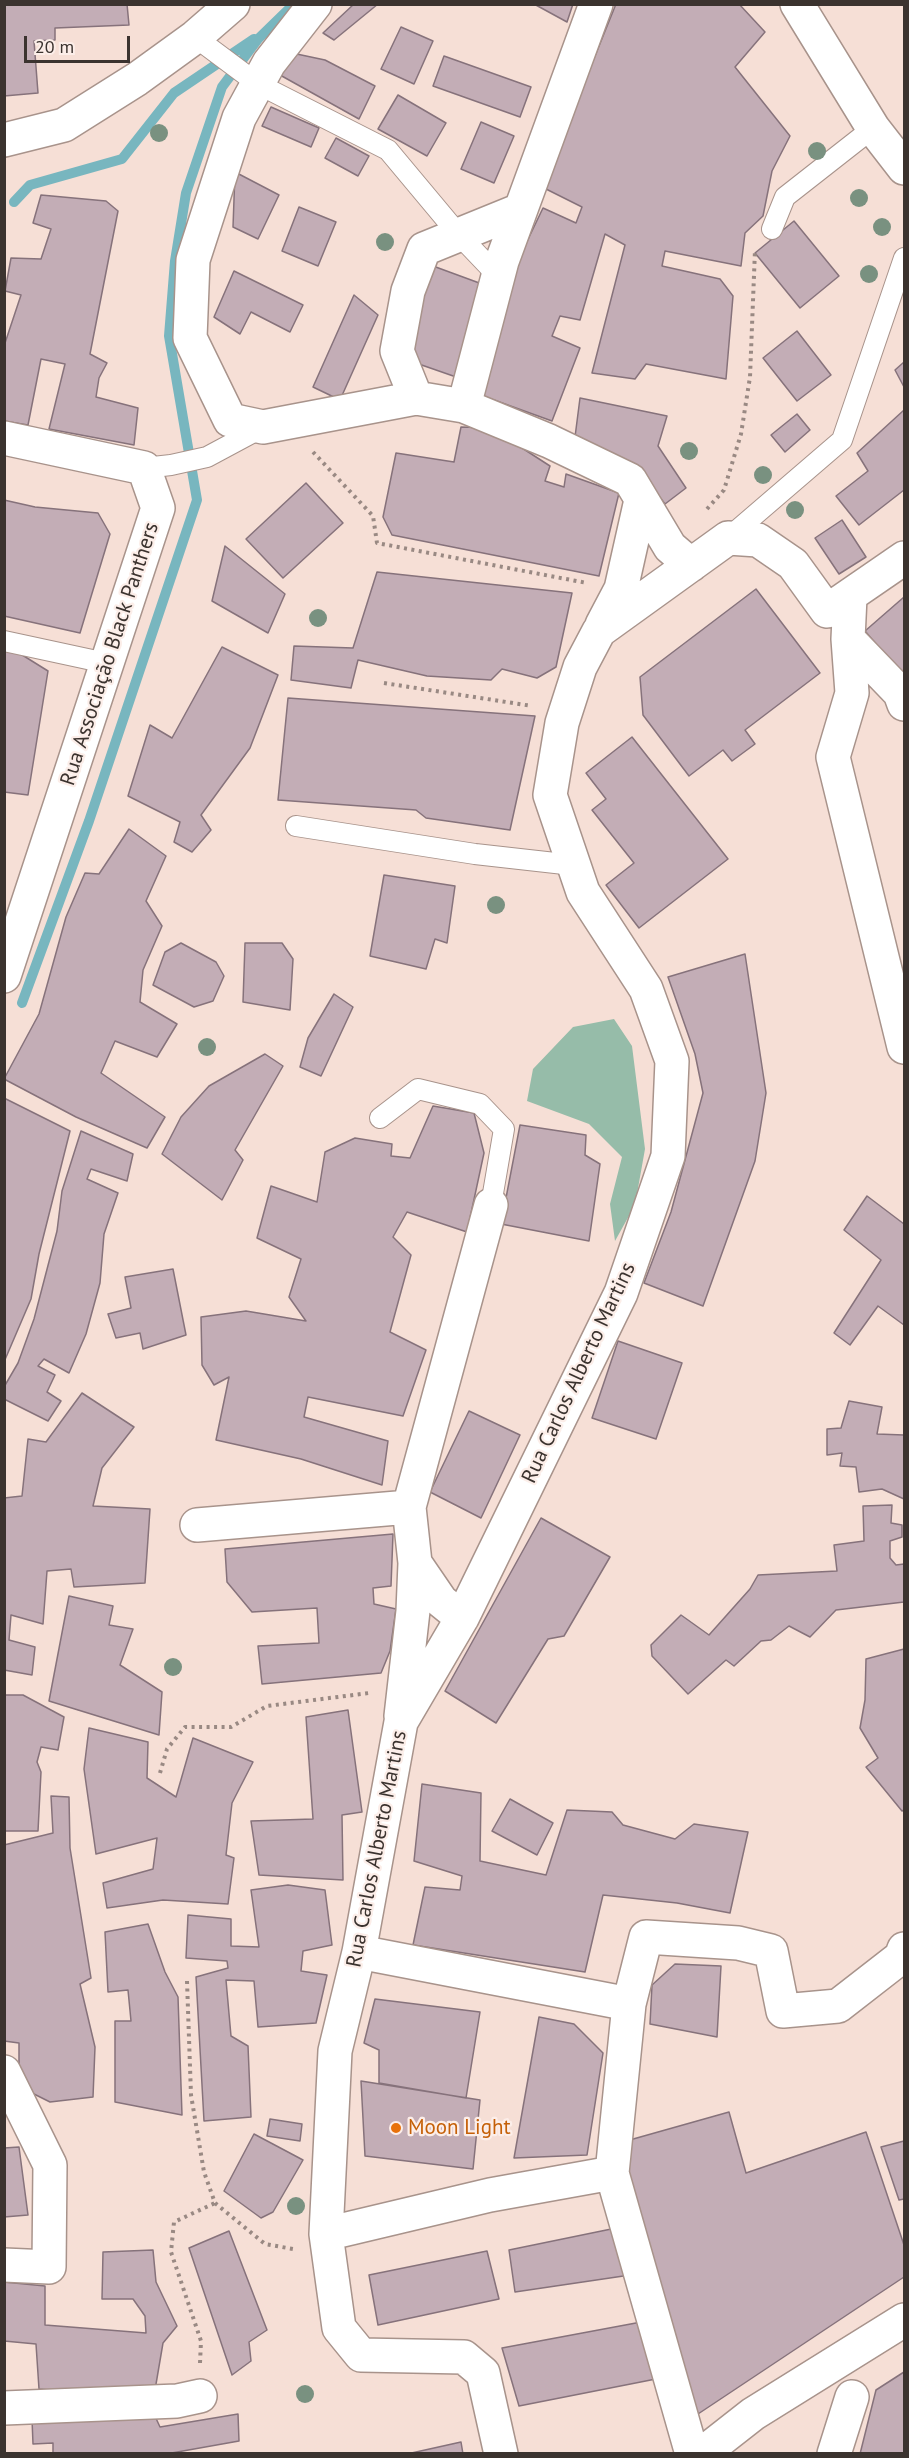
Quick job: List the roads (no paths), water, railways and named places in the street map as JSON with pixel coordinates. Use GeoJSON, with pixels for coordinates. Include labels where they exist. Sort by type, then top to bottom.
{"type":"FeatureCollection","features":[{"type":"Feature","properties":{"kind":"street"},"geometry":{"type":"LineString","coordinates":[[4,140],[64,125],[137,79],[195,37],[232,4]]}},
{"type":"Feature","properties":{"kind":"street"},"geometry":{"type":"LineString","coordinates":[[315,4],[270,63],[238,118],[193,260],[190,338],[230,420],[274,425],[416,398],[464,406],[549,441],[630,480],[641,500],[681,556]]}},
{"type":"Feature","properties":{"kind":"street"},"geometry":{"type":"LineString","coordinates":[[464,406],[498,276],[596,4]]}},
{"type":"Feature","properties":{"kind":"street"},"geometry":{"type":"LineString","coordinates":[[797,4],[873,128],[904,168]]}},
{"type":"Feature","properties":{"kind":"street"},"geometry":{"type":"LineString","coordinates":[[416,398],[397,351],[408,291],[424,249],[520,210]]}},
{"type":"Feature","properties":{"kind":"street"},"geometry":{"type":"LineString","coordinates":[[4,438],[157,467]]}},
{"type":"Feature","properties":{"kind":"street","name":"Rua Associação Black Panthers"},"geometry":{"type":"LineString","coordinates":[[4,976],[158,508],[157,467]]}},
{"type":"Feature","properties":{"kind":"street"},"geometry":{"type":"LineString","coordinates":[[599,632],[621,590],[641,500]]}},
{"type":"Feature","properties":{"kind":"street"},"geometry":{"type":"LineString","coordinates":[[728,538],[758,540],[793,564],[826,610],[850,597],[904,558]]}},
{"type":"Feature","properties":{"kind":"street","name":"Rua Carlos Alberto Martins"},"geometry":{"type":"LineString","coordinates":[[501,2454],[483,2373],[464,2357],[361,2355],[339,2328],[326,2234],[335,2051],[359,1952],[401,1722],[462,1618],[621,1293],[668,1156],[672,1061],[646,989],[583,892],[550,795],[566,711],[580,667],[599,632],[681,556],[728,538]]}},
{"type":"Feature","properties":{"kind":"street"},"geometry":{"type":"LineString","coordinates":[[850,597],[848,639],[852,693],[833,757],[904,1047]]}},
{"type":"Feature","properties":{"kind":"street"},"geometry":{"type":"LineString","coordinates":[[848,639],[900,693],[904,704]]}},
{"type":"Feature","properties":{"kind":"street"},"geometry":{"type":"LineString","coordinates":[[401,1722],[415,1563],[408,1507],[491,1205]]}},
{"type":"Feature","properties":{"kind":"street"},"geometry":{"type":"LineString","coordinates":[[197,1525],[408,1507]]}},
{"type":"Feature","properties":{"kind":"street"},"geometry":{"type":"LineString","coordinates":[[415,1563],[441,1601],[462,1618]]}},
{"type":"Feature","properties":{"kind":"street"},"geometry":{"type":"LineString","coordinates":[[692,2454],[612,2173],[629,2004],[646,1937],[738,1943],[771,1951],[783,2011],[838,2006],[901,1957],[904,1949]]}},
{"type":"Feature","properties":{"kind":"street"},"geometry":{"type":"LineString","coordinates":[[359,1952],[629,2004]]}},
{"type":"Feature","properties":{"kind":"street"},"geometry":{"type":"LineString","coordinates":[[4,2072],[50,2165],[50,2229],[49,2267],[4,2265]]}},
{"type":"Feature","properties":{"kind":"street"},"geometry":{"type":"LineString","coordinates":[[326,2234],[490,2195],[612,2173]]}},
{"type":"Feature","properties":{"kind":"street"},"geometry":{"type":"LineString","coordinates":[[702,2454],[753,2414],[904,2320]]}},
{"type":"Feature","properties":{"kind":"street"},"geometry":{"type":"LineString","coordinates":[[4,2408],[177,2401],[200,2396]]}},
{"type":"Feature","properties":{"kind":"street"},"geometry":{"type":"LineString","coordinates":[[834,2454],[852,2397]]}},
{"type":"Feature","properties":{"kind":"lane"},"geometry":{"type":"LineString","coordinates":[[195,37],[258,84],[388,150],[459,235],[498,276]]}},
{"type":"Feature","properties":{"kind":"lane"},"geometry":{"type":"LineString","coordinates":[[772,230],[785,197],[873,128]]}},
{"type":"Feature","properties":{"kind":"lane"},"geometry":{"type":"LineString","coordinates":[[728,538],[842,440],[904,258]]}},
{"type":"Feature","properties":{"kind":"lane"},"geometry":{"type":"LineString","coordinates":[[157,467],[207,457],[274,425]]}},
{"type":"Feature","properties":{"kind":"lane"},"geometry":{"type":"LineString","coordinates":[[4,641],[106,663]]}},
{"type":"Feature","properties":{"kind":"lane"},"geometry":{"type":"LineString","coordinates":[[296,826],[476,854],[573,865]]}},
{"type":"Feature","properties":{"kind":"lane"},"geometry":{"type":"LineString","coordinates":[[380,1118],[417,1089],[480,1104],[504,1130],[491,1205]]}},
{"type":"Feature","properties":{"kind":"waterway"},"geometry":{"type":"LineString","coordinates":[[22,1003],[89,821],[197,500],[169,336],[175,261],[186,193],[222,87],[258,39],[294,4]]}},
{"type":"Feature","properties":{"kind":"waterway"},"geometry":{"type":"LineString","coordinates":[[14,202],[30,185],[122,159],[174,93],[254,39]]}},
{"type":"Feature","properties":{"kind":"place","name":"Moon Light"},"geometry":{"type":"Point","coordinates":[396,2128]}}]}
